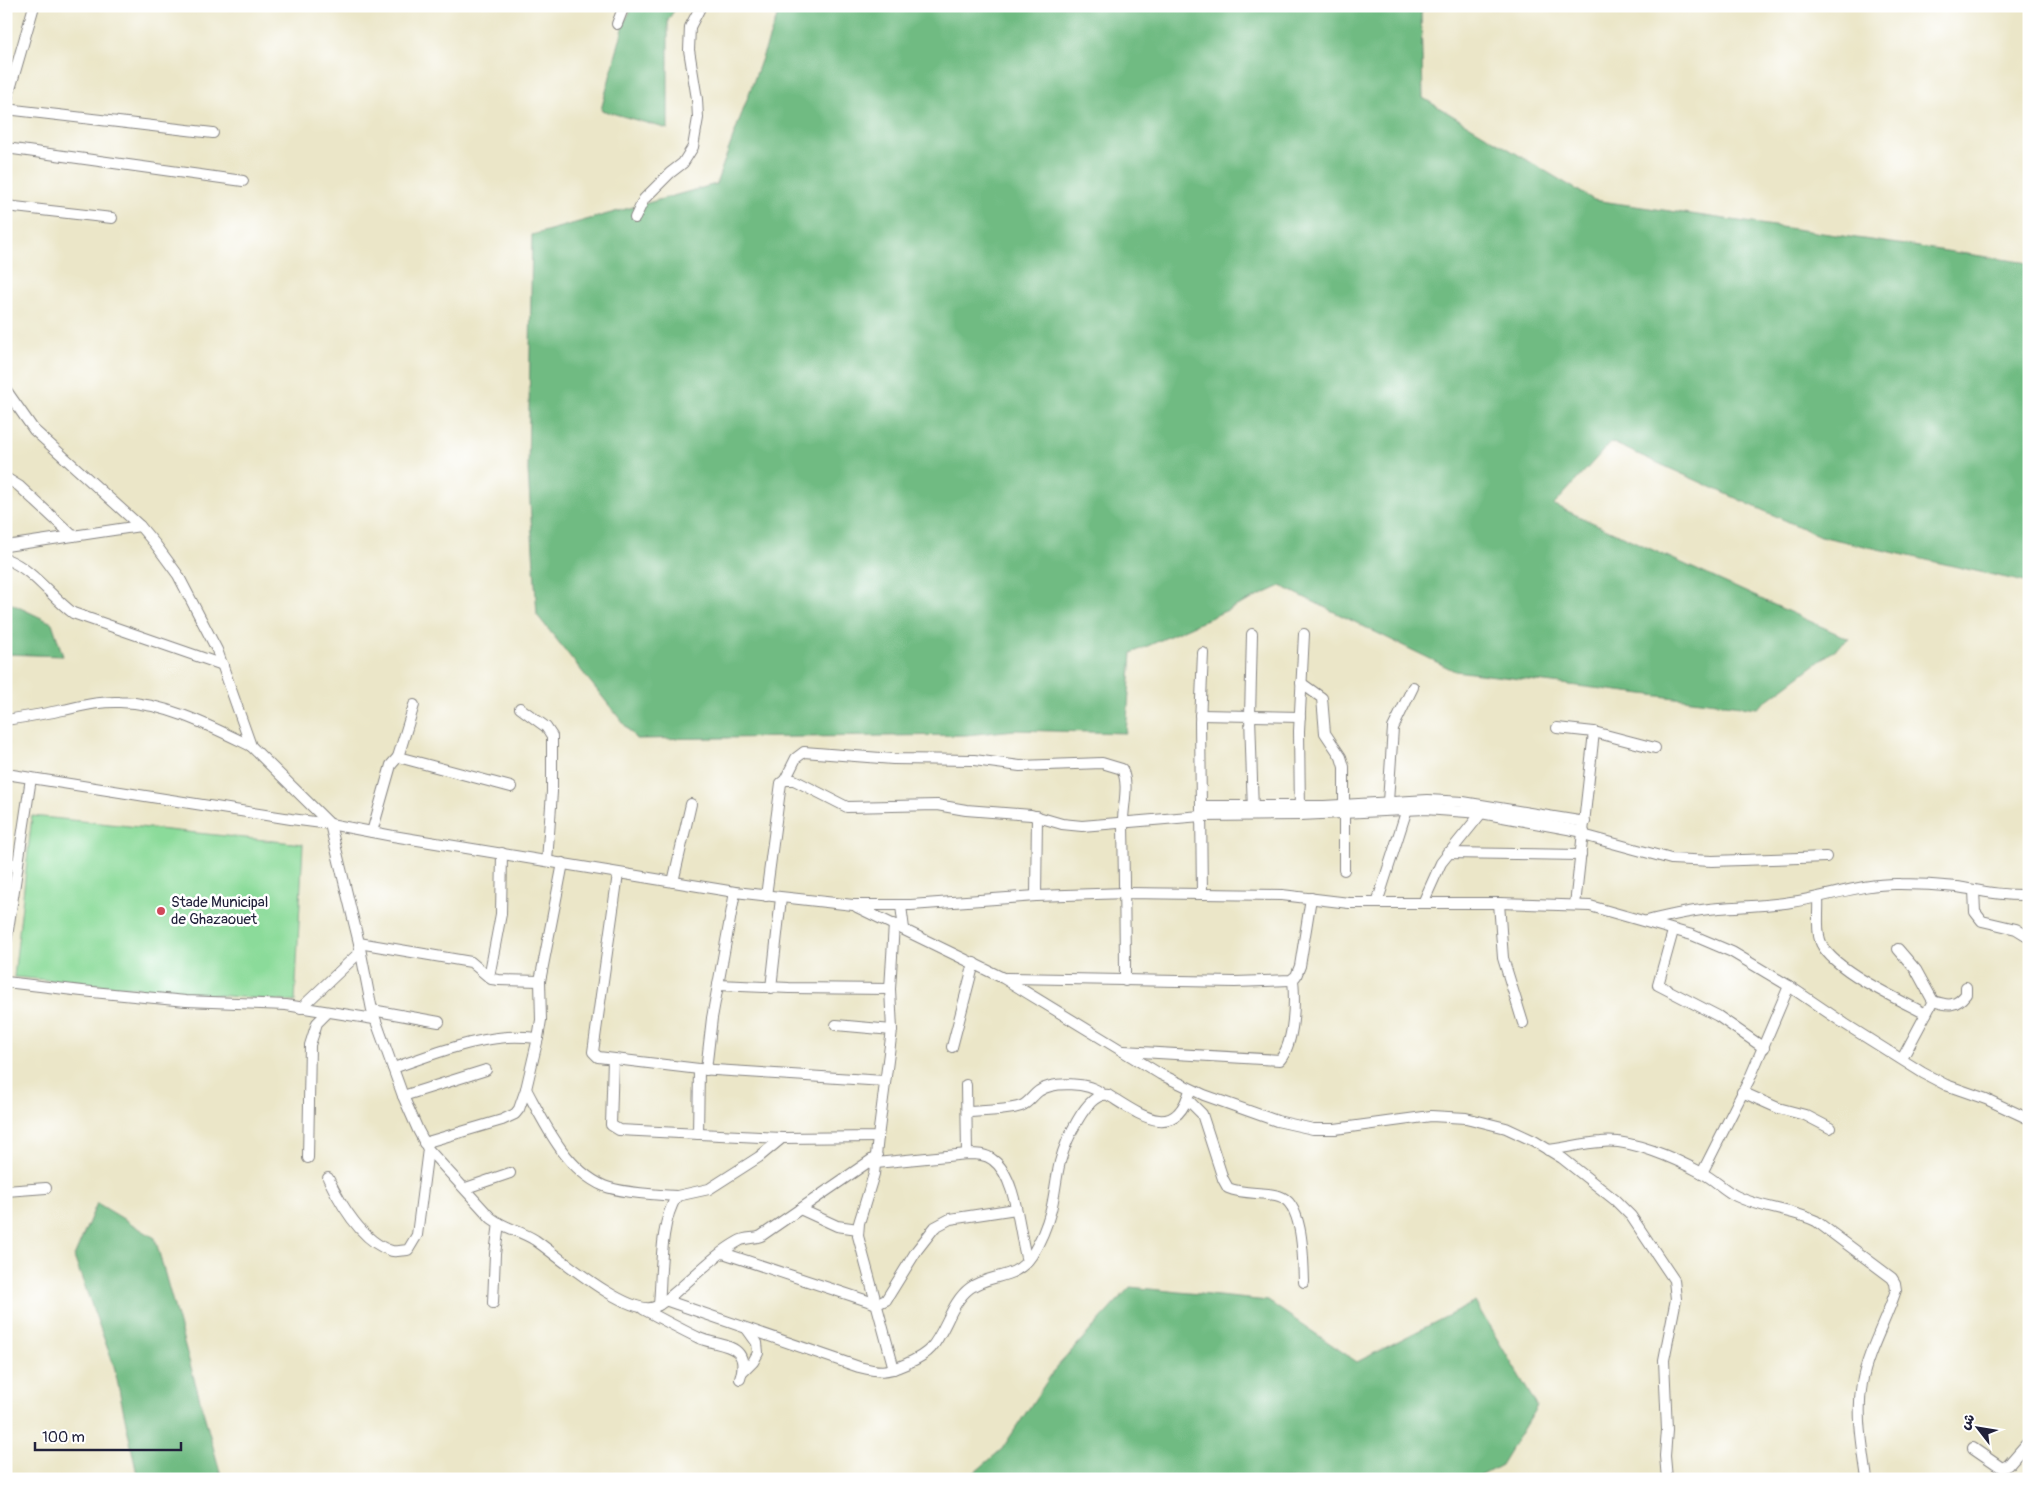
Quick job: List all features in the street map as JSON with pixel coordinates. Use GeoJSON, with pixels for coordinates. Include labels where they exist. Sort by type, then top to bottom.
{"type":"FeatureCollection","features":[{"type":"Feature","properties":{"kind":"street"},"geometry":{"type":"LineString","coordinates":[[6,103],[34,6]]}},
{"type":"Feature","properties":{"kind":"street"},"geometry":{"type":"LineString","coordinates":[[617,24],[624,6]]}},
{"type":"Feature","properties":{"kind":"street"},"geometry":{"type":"LineString","coordinates":[[635,218],[644,199],[683,163],[693,147],[698,118],[697,99],[689,50],[690,27],[702,6]]}},
{"type":"Feature","properties":{"kind":"street"},"geometry":{"type":"LineString","coordinates":[[6,109],[213,133]]}},
{"type":"Feature","properties":{"kind":"street"},"geometry":{"type":"LineString","coordinates":[[6,148],[243,181]]}},
{"type":"Feature","properties":{"kind":"street"},"geometry":{"type":"LineString","coordinates":[[6,206],[112,218]]}},
{"type":"Feature","properties":{"kind":"street"},"geometry":{"type":"LineString","coordinates":[[6,390],[34,430],[140,526],[178,575],[198,610],[223,665],[250,746]]}},
{"type":"Feature","properties":{"kind":"street"},"geometry":{"type":"LineString","coordinates":[[6,478],[18,486],[73,536]]}},
{"type":"Feature","properties":{"kind":"street"},"geometry":{"type":"LineString","coordinates":[[6,546],[140,526]]}},
{"type":"Feature","properties":{"kind":"street"},"geometry":{"type":"LineString","coordinates":[[6,559],[19,564],[42,584],[56,601],[73,613],[223,665]]}},
{"type":"Feature","properties":{"kind":"street"},"geometry":{"type":"LineString","coordinates":[[1252,634],[1250,716],[1253,811]]}},
{"type":"Feature","properties":{"kind":"street"},"geometry":{"type":"LineString","coordinates":[[1300,811],[1300,717],[1304,634]]}},
{"type":"Feature","properties":{"kind":"street"},"geometry":{"type":"LineString","coordinates":[[1202,894],[1200,715],[1203,653]]}},
{"type":"Feature","properties":{"kind":"street"},"geometry":{"type":"LineString","coordinates":[[1301,683],[1318,694],[1324,701],[1325,733],[1341,757],[1343,764],[1344,870]]}},
{"type":"Feature","properties":{"kind":"street"},"geometry":{"type":"LineString","coordinates":[[1388,802],[1392,728],[1413,687]]}},
{"type":"Feature","properties":{"kind":"street"},"geometry":{"type":"LineString","coordinates":[[6,720],[99,702],[122,702],[146,705],[172,712],[203,723],[250,746],[330,824],[360,947],[373,1014],[403,1096],[426,1146],[466,1188],[491,1218],[528,1236],[594,1283],[642,1309],[701,1339],[727,1344],[739,1355],[742,1375],[758,1353],[757,1343],[748,1329]]}},
{"type":"Feature","properties":{"kind":"street"},"geometry":{"type":"LineString","coordinates":[[372,832],[387,777],[391,765],[398,757],[414,705]]}},
{"type":"Feature","properties":{"kind":"street"},"geometry":{"type":"LineString","coordinates":[[520,708],[546,727],[552,736],[552,792],[547,861]]}},
{"type":"Feature","properties":{"kind":"street"},"geometry":{"type":"LineString","coordinates":[[1200,715],[1300,717]]}},
{"type":"Feature","properties":{"kind":"street"},"geometry":{"type":"LineString","coordinates":[[1557,728],[1594,732],[1654,748]]}},
{"type":"Feature","properties":{"kind":"street"},"geometry":{"type":"LineString","coordinates":[[1575,905],[1594,732]]}},
{"type":"Feature","properties":{"kind":"street"},"geometry":{"type":"LineString","coordinates":[[786,780],[796,758],[804,752],[894,759],[974,760],[1020,766],[1102,763],[1122,769],[1126,779],[1122,823],[1126,893],[1125,981]]}},
{"type":"Feature","properties":{"kind":"street"},"geometry":{"type":"LineString","coordinates":[[398,757],[511,787]]}},
{"type":"Feature","properties":{"kind":"street"},"geometry":{"type":"LineString","coordinates":[[6,774],[330,824],[618,874],[735,892],[853,905],[901,906],[1036,896],[1126,893],[1282,895],[1349,903],[1498,903],[1575,905],[1597,908],[1692,935],[1732,952],[1789,986],[1845,1024],[1946,1085],[2029,1119]]}},
{"type":"Feature","properties":{"kind":"street"},"geometry":{"type":"LineString","coordinates":[[6,943],[11,864],[31,778]]}},
{"type":"Feature","properties":{"kind":"street"},"geometry":{"type":"LineString","coordinates":[[766,896],[781,783],[786,780],[794,780],[846,807],[937,805],[966,810],[1036,816],[1062,824],[1082,826],[1122,823],[1201,811],[1300,811],[1408,805]]}},
{"type":"Feature","properties":{"kind":"street"},"geometry":{"type":"LineString","coordinates":[[1344,809],[1388,802],[1444,810],[1484,810],[1584,829],[1672,859],[1712,861],[1826,857]]}},
{"type":"Feature","properties":{"kind":"street"},"geometry":{"type":"LineString","coordinates":[[673,882],[691,804]]}},
{"type":"Feature","properties":{"kind":"street"},"geometry":{"type":"LineString","coordinates":[[1377,903],[1408,805]]}},
{"type":"Feature","properties":{"kind":"street"},"geometry":{"type":"LineString","coordinates":[[1423,903],[1436,872],[1447,853],[1484,810]]}},
{"type":"Feature","properties":{"kind":"street"},"geometry":{"type":"LineString","coordinates":[[1036,816],[1036,896]]}},
{"type":"Feature","properties":{"kind":"street"},"geometry":{"type":"LineString","coordinates":[[489,977],[501,914],[502,853]]}},
{"type":"Feature","properties":{"kind":"street"},"geometry":{"type":"LineString","coordinates":[[1447,853],[1581,855]]}},
{"type":"Feature","properties":{"kind":"street"},"geometry":{"type":"LineString","coordinates":[[426,1146],[515,1114],[519,1109],[526,1089],[538,1038],[541,1020],[540,981],[563,863]]}},
{"type":"Feature","properties":{"kind":"street"},"geometry":{"type":"LineString","coordinates":[[618,874],[593,1052],[598,1057],[702,1069],[884,1081]]}},
{"type":"Feature","properties":{"kind":"street"},"geometry":{"type":"LineString","coordinates":[[1646,921],[1674,914],[1717,908],[1788,903],[1871,885],[1899,884],[1954,887],[2024,895],[2029,903]]}},
{"type":"Feature","properties":{"kind":"street"},"geometry":{"type":"LineString","coordinates":[[1974,890],[1975,912],[1982,920],[2016,929],[2029,936]]}},
{"type":"Feature","properties":{"kind":"street"},"geometry":{"type":"LineString","coordinates":[[698,1134],[702,1069],[735,892]]}},
{"type":"Feature","properties":{"kind":"street"},"geometry":{"type":"LineString","coordinates":[[772,988],[781,898]]}},
{"type":"Feature","properties":{"kind":"street"},"geometry":{"type":"LineString","coordinates":[[1123,1050],[1280,1060],[1284,1055],[1290,1036],[1295,998],[1294,979],[1300,966],[1311,898]]}},
{"type":"Feature","properties":{"kind":"street"},"geometry":{"type":"LineString","coordinates":[[1818,898],[1820,942],[1826,952],[1850,972],[1926,1014]]}},
{"type":"Feature","properties":{"kind":"street"},"geometry":{"type":"LineString","coordinates":[[1498,903],[1503,958],[1523,1024]]}},
{"type":"Feature","properties":{"kind":"street"},"geometry":{"type":"LineString","coordinates":[[853,905],[1004,978],[1123,1050],[1189,1095],[1277,1121],[1313,1129],[1330,1129],[1431,1116],[1466,1118],[1506,1128],[1562,1158],[1598,1186],[1631,1216],[1674,1280],[1676,1299],[1664,1360],[1667,1479]]}},
{"type":"Feature","properties":{"kind":"street"},"geometry":{"type":"LineString","coordinates":[[901,906],[904,929]]}},
{"type":"Feature","properties":{"kind":"street"},"geometry":{"type":"LineString","coordinates":[[894,924],[890,989],[892,1030],[884,1081],[876,1159],[869,1196],[858,1229],[859,1241],[894,1369]]}},
{"type":"Feature","properties":{"kind":"street"},"geometry":{"type":"LineString","coordinates":[[1673,931],[1658,985],[1718,1016],[1764,1048]]}},
{"type":"Feature","properties":{"kind":"street"},"geometry":{"type":"LineString","coordinates":[[360,947],[471,962],[489,977],[498,980],[540,981]]}},
{"type":"Feature","properties":{"kind":"street"},"geometry":{"type":"LineString","coordinates":[[301,1008],[360,947]]}},
{"type":"Feature","properties":{"kind":"street"},"geometry":{"type":"LineString","coordinates":[[1898,949],[1916,970],[1933,1001],[1948,1005],[1956,1004],[1966,994],[1966,988]]}},
{"type":"Feature","properties":{"kind":"street"},"geometry":{"type":"LineString","coordinates":[[952,1047],[974,963]]}},
{"type":"Feature","properties":{"kind":"street"},"geometry":{"type":"LineString","coordinates":[[1004,978],[1270,982],[1285,982],[1294,979]]}},
{"type":"Feature","properties":{"kind":"street"},"geometry":{"type":"LineString","coordinates":[[6,982],[186,1001],[286,1005],[328,1012],[373,1014],[439,1022]]}},
{"type":"Feature","properties":{"kind":"street"},"geometry":{"type":"LineString","coordinates":[[718,986],[890,989]]}},
{"type":"Feature","properties":{"kind":"street"},"geometry":{"type":"LineString","coordinates":[[1702,1173],[1764,1048],[1777,1010],[1789,986]]}},
{"type":"Feature","properties":{"kind":"street"},"geometry":{"type":"LineString","coordinates":[[1902,1059],[1933,1001]]}},
{"type":"Feature","properties":{"kind":"street"},"geometry":{"type":"LineString","coordinates":[[308,1158],[310,1045],[317,1023],[328,1012]]}},
{"type":"Feature","properties":{"kind":"street"},"geometry":{"type":"LineString","coordinates":[[836,1026],[892,1030]]}},
{"type":"Feature","properties":{"kind":"street"},"geometry":{"type":"LineString","coordinates":[[393,1068],[455,1046],[476,1041],[508,1036],[538,1038]]}},
{"type":"Feature","properties":{"kind":"street"},"geometry":{"type":"LineString","coordinates":[[1140,1061],[1155,1052]]}},
{"type":"Feature","properties":{"kind":"street"},"geometry":{"type":"LineString","coordinates":[[613,1059],[610,1124],[619,1130],[782,1138],[878,1137]]}},
{"type":"Feature","properties":{"kind":"street"},"geometry":{"type":"LineString","coordinates":[[403,1096],[486,1070]]}},
{"type":"Feature","properties":{"kind":"street"},"geometry":{"type":"LineString","coordinates":[[967,1112],[1022,1106],[1040,1090],[1057,1084],[1081,1086],[1098,1091],[1144,1117],[1155,1120],[1170,1118],[1178,1114],[1189,1095]]}},
{"type":"Feature","properties":{"kind":"street"},"geometry":{"type":"LineString","coordinates":[[966,1085],[967,1154]]}},
{"type":"Feature","properties":{"kind":"street"},"geometry":{"type":"LineString","coordinates":[[526,1089],[539,1114],[562,1150],[587,1176],[606,1186],[651,1194],[677,1196],[709,1189],[759,1157],[782,1138]]}},
{"type":"Feature","properties":{"kind":"street"},"geometry":{"type":"LineString","coordinates":[[1742,1092],[1778,1108],[1805,1115],[1830,1128]]}},
{"type":"Feature","properties":{"kind":"street"},"geometry":{"type":"LineString","coordinates":[[662,1303],[748,1329],[876,1372],[894,1369],[911,1362],[930,1349],[968,1289],[987,1280],[1009,1274],[1024,1266],[1028,1261],[1048,1220],[1061,1161],[1068,1140],[1088,1106],[1102,1094]]}},
{"type":"Feature","properties":{"kind":"street"},"geometry":{"type":"LineString","coordinates":[[1189,1095],[1202,1114],[1223,1180],[1228,1188],[1277,1195],[1289,1201],[1295,1212],[1301,1234],[1304,1282]]}},
{"type":"Feature","properties":{"kind":"street"},"geometry":{"type":"LineString","coordinates":[[1548,1150],[1603,1141],[1630,1144],[1664,1156],[1702,1173],[1736,1196],[1766,1207],[1802,1214],[1816,1221],[1887,1274],[1895,1283],[1894,1296],[1862,1383],[1861,1427],[1867,1479]]}},
{"type":"Feature","properties":{"kind":"street"},"geometry":{"type":"LineString","coordinates":[[328,1178],[338,1200],[371,1239],[393,1251],[408,1250],[417,1235],[426,1146]]}},
{"type":"Feature","properties":{"kind":"street"},"geometry":{"type":"LineString","coordinates":[[642,1309],[662,1303],[740,1240],[760,1236],[876,1159],[967,1154],[989,1157],[1000,1166],[1009,1185],[1028,1261]]}},
{"type":"Feature","properties":{"kind":"street"},"geometry":{"type":"LineString","coordinates":[[466,1188],[510,1173]]}},
{"type":"Feature","properties":{"kind":"street"},"geometry":{"type":"LineString","coordinates":[[6,1190],[46,1188]]}},
{"type":"Feature","properties":{"kind":"street"},"geometry":{"type":"LineString","coordinates":[[662,1303],[662,1252],[668,1216],[677,1196]]}},
{"type":"Feature","properties":{"kind":"street"},"geometry":{"type":"LineString","coordinates":[[800,1209],[837,1226],[858,1229]]}},
{"type":"Feature","properties":{"kind":"street"},"geometry":{"type":"LineString","coordinates":[[723,1253],[877,1304],[886,1300],[917,1250],[935,1227],[950,1220],[1016,1209]]}},
{"type":"Feature","properties":{"kind":"street"},"geometry":{"type":"LineString","coordinates":[[493,1303],[495,1254],[499,1223]]}},
{"type":"Feature","properties":{"kind":"street"},"geometry":{"type":"LineString","coordinates":[[1973,1448],[2002,1468],[2008,1465],[2029,1441]]}},
{"type":"Feature","properties":{"kind":"green space"},"geometry":{"type":"Polygon","coordinates":[[[633,6],[677,6],[668,20],[668,129],[601,110],[625,21],[633,6]]]}},
{"type":"Feature","properties":{"kind":"green space"},"geometry":{"type":"Polygon","coordinates":[[[781,6],[1425,6],[1421,13],[1423,98],[1594,200],[2029,263],[2029,583],[1820,536],[1611,442],[1554,505],[1849,639],[1757,708],[1455,671],[1281,586],[1132,653],[1126,733],[1015,730],[966,735],[636,739],[537,615],[528,470],[532,235],[716,184],[781,6]]]}},
{"type":"Feature","properties":{"kind":"green space"},"geometry":{"type":"Polygon","coordinates":[[[12,604],[52,623],[63,656],[6,654],[6,605],[12,604]]]}},
{"type":"Feature","properties":{"kind":"green space","name":"Stade Municipal de Ghazaouet"},"geometry":{"type":"Polygon","coordinates":[[[32,816],[303,844],[295,1002],[14,977],[32,816]]]}},
{"type":"Feature","properties":{"kind":"green space"},"geometry":{"type":"Polygon","coordinates":[[[97,1203],[155,1238],[222,1479],[138,1479],[114,1366],[74,1257],[97,1203]]]}},
{"type":"Feature","properties":{"kind":"green space"},"geometry":{"type":"Polygon","coordinates":[[[1130,1287],[1268,1301],[1357,1362],[1475,1302],[1537,1406],[1501,1465],[1475,1479],[967,1479],[1002,1449],[1055,1369],[1130,1287]]]}},
{"type":"Feature","properties":{"kind":"place","name":"Stade Municipal de Ghazaouet"},"geometry":{"type":"Point","coordinates":[161,911]}}]}
